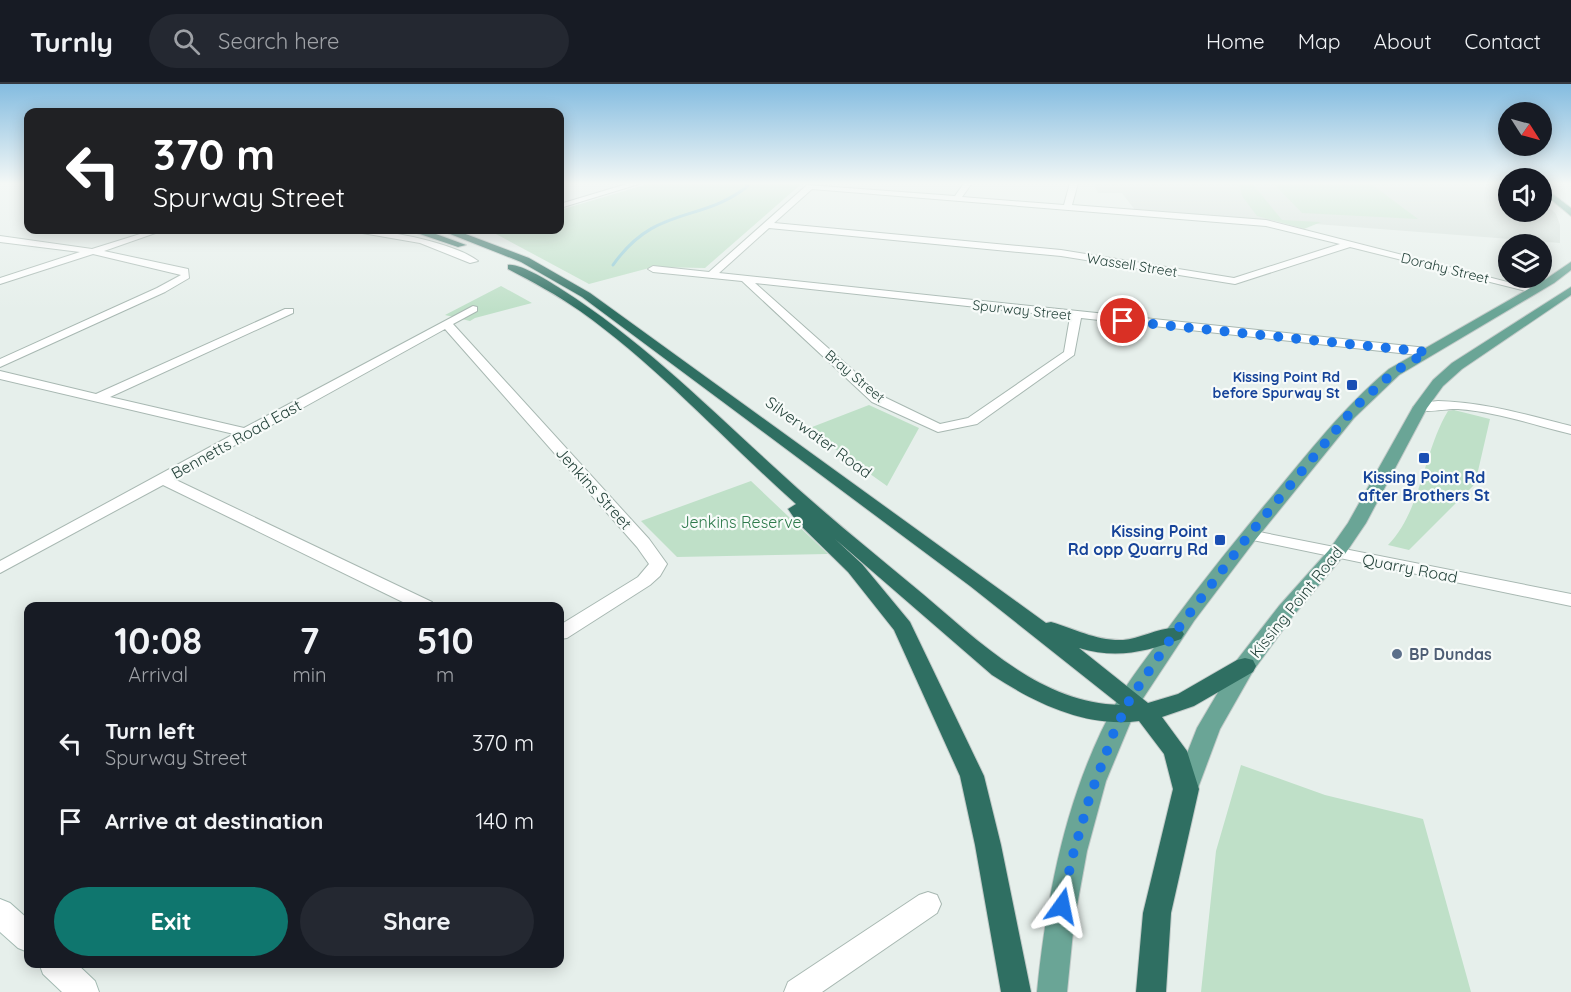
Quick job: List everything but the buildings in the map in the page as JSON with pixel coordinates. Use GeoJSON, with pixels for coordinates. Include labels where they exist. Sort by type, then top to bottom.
{"type":"FeatureCollection","features":[{"type":"Feature","properties":{"kind":"highway"},"geometry":{"type":"LineString","coordinates":[[428,234],[515,268],[568,298],[626,341],[773,475],[1000,669],[1046,698],[1069,706],[1132,709],[1178,704],[1245,666]]}},
{"type":"Feature","properties":{"kind":"highway","name":"Silverwater Road"},"geometry":{"type":"LineString","coordinates":[[458,234],[525,260],[593,300],[1014,611],[1163,734],[1175,751],[1186,789]]}},
{"type":"Feature","properties":{"kind":"highway"},"geometry":{"type":"LineString","coordinates":[[773,475],[803,518],[855,568],[903,627],[972,776],[988,845],[1016,992]]}},
{"type":"Feature","properties":{"kind":"highway"},"geometry":{"type":"LineString","coordinates":[[1014,611],[1068,637],[1094,645],[1133,648],[1174,634]]}},
{"type":"Feature","properties":{"kind":"highway","name":"Kissing Point Road"},"geometry":{"type":"LineString","coordinates":[[1151,992],[1157,913],[1186,789]]}},
{"type":"Feature","properties":{"kind":"main road"},"geometry":{"type":"LineString","coordinates":[[1052,992],[1062,906],[1072,858],[1090,796],[1132,709],[1174,634],[1249,535],[1355,407],[1385,379],[1571,265]]}},
{"type":"Feature","properties":{"kind":"main road","name":"Kissing Point Road"},"geometry":{"type":"LineString","coordinates":[[1186,789],[1209,728],[1245,666],[1286,611],[1336,554],[1357,523],[1420,407],[1438,383],[1457,366],[1571,290]]}},
{"type":"Feature","properties":{"kind":"street","name":"Dorahy Street"},"geometry":{"type":"LineString","coordinates":[[711,275],[767,225]]}},
{"type":"Feature","properties":{"kind":"street","name":"Wassell Street"},"geometry":{"type":"LineString","coordinates":[[771,225],[1061,253],[1235,281],[1348,245]]}},
{"type":"Feature","properties":{"kind":"street","name":"Dorahy Street"},"geometry":{"type":"LineString","coordinates":[[1275,225],[1533,290]]}},
{"type":"Feature","properties":{"kind":"street"},"geometry":{"type":"LineString","coordinates":[[0,281],[147,234]]}},
{"type":"Feature","properties":{"kind":"street"},"geometry":{"type":"LineString","coordinates":[[376,234],[422,241],[473,261]]}},
{"type":"Feature","properties":{"kind":"street"},"geometry":{"type":"LineString","coordinates":[[0,239],[90,252],[175,268],[185,272],[186,276],[161,290],[0,363]]}},
{"type":"Feature","properties":{"kind":"street","name":"Spurway Street"},"geometry":{"type":"LineString","coordinates":[[654,269],[1427,352]]}},
{"type":"Feature","properties":{"kind":"street","name":"Bray Street"},"geometry":{"type":"LineString","coordinates":[[745,279],[877,399],[938,428],[972,421],[1070,353],[1076,316]]}},
{"type":"Feature","properties":{"kind":"street","name":"Bennetts Road East"},"geometry":{"type":"LineString","coordinates":[[0,568],[472,309]]}},
{"type":"Feature","properties":{"kind":"street"},"geometry":{"type":"LineString","coordinates":[[98,398],[289,311]]}},
{"type":"Feature","properties":{"kind":"street","name":"Jenkins Street"},"geometry":{"type":"LineString","coordinates":[[447,324],[643,543],[658,564],[654,572],[644,581],[564,631]]}},
{"type":"Feature","properties":{"kind":"street"},"geometry":{"type":"LineString","coordinates":[[0,375],[246,433]]}},
{"type":"Feature","properties":{"kind":"street"},"geometry":{"type":"LineString","coordinates":[[1420,407],[1438,404],[1486,411],[1571,430]]}},
{"type":"Feature","properties":{"kind":"street"},"geometry":{"type":"LineString","coordinates":[[162,479],[418,602]]}},
{"type":"Feature","properties":{"kind":"street","name":"Quarry Road"},"geometry":{"type":"LineString","coordinates":[[1249,535],[1571,600]]}},
{"type":"Feature","properties":{"kind":"street"},"geometry":{"type":"LineString","coordinates":[[798,992],[928,904]]}},
{"type":"Feature","properties":{"kind":"street"},"geometry":{"type":"LineString","coordinates":[[0,913],[24,934]]}},
{"type":"Feature","properties":{"kind":"street"},"geometry":{"type":"LineString","coordinates":[[59,968],[84,992]]}},
{"type":"Feature","properties":{"kind":"shaded area"},"geometry":{"type":"Polygon","coordinates":[[[1333,225],[1560,225],[1560,243],[1552,242],[1552,234],[1498,234],[1498,238],[1333,225]]]}},
{"type":"Feature","properties":{"kind":"green space"},"geometry":{"type":"Polygon","coordinates":[[[564,225],[754,225],[705,268],[653,267],[589,284],[496,234],[564,234],[564,225]]]}},
{"type":"Feature","properties":{"kind":"green space"},"geometry":{"type":"Polygon","coordinates":[[[1291,225],[1313,225],[1304,229],[1291,225]]]}},
{"type":"Feature","properties":{"kind":"green space"},"geometry":{"type":"Polygon","coordinates":[[[501,286],[532,303],[470,321],[445,315],[501,286]]]}},
{"type":"Feature","properties":{"kind":"green space"},"geometry":{"type":"Polygon","coordinates":[[[869,405],[919,428],[887,486],[807,429],[869,405]]]}},
{"type":"Feature","properties":{"kind":"green space"},"geometry":{"type":"Polygon","coordinates":[[[1454,410],[1490,419],[1475,484],[1409,550],[1388,545],[1408,515],[1440,427],[1448,411],[1454,410]]]}},
{"type":"Feature","properties":{"kind":"green space","name":"Jenkins Reserve"},"geometry":{"type":"Polygon","coordinates":[[[751,481],[828,554],[677,557],[641,521],[751,481]]]}},
{"type":"Feature","properties":{"kind":"green space"},"geometry":{"type":"Polygon","coordinates":[[[1241,765],[1325,795],[1423,819],[1471,992],[1201,992],[1216,851],[1241,765]]]}},
{"type":"Feature","properties":{"kind":"waterway"},"geometry":{"type":"LineString","coordinates":[[613,265],[629,246],[645,232],[658,225]]}},
{"type":"Feature","properties":{"kind":"place","name":"Kissing Point Rd before Spurway St"},"geometry":{"type":"Point","coordinates":[1352,385]}},
{"type":"Feature","properties":{"kind":"place","name":"Kissing Point Rd after Brothers St"},"geometry":{"type":"Point","coordinates":[1424,458]}},
{"type":"Feature","properties":{"kind":"place","name":"Kissing Point Rd opp Quarry Rd"},"geometry":{"type":"Point","coordinates":[1220,540]}},
{"type":"Feature","properties":{"kind":"place","name":"BP Dundas"},"geometry":{"type":"Point","coordinates":[1397,654]}},
{"type":"Feature","properties":{"kind":"route"},"geometry":{"type":"LineString","coordinates":[[1062,906],[1072,858],[1090,796],[1114,732],[1130,699],[1174,634],[1249,535],[1355,407],[1394,372],[1427,352],[1123,321]]}}]}
